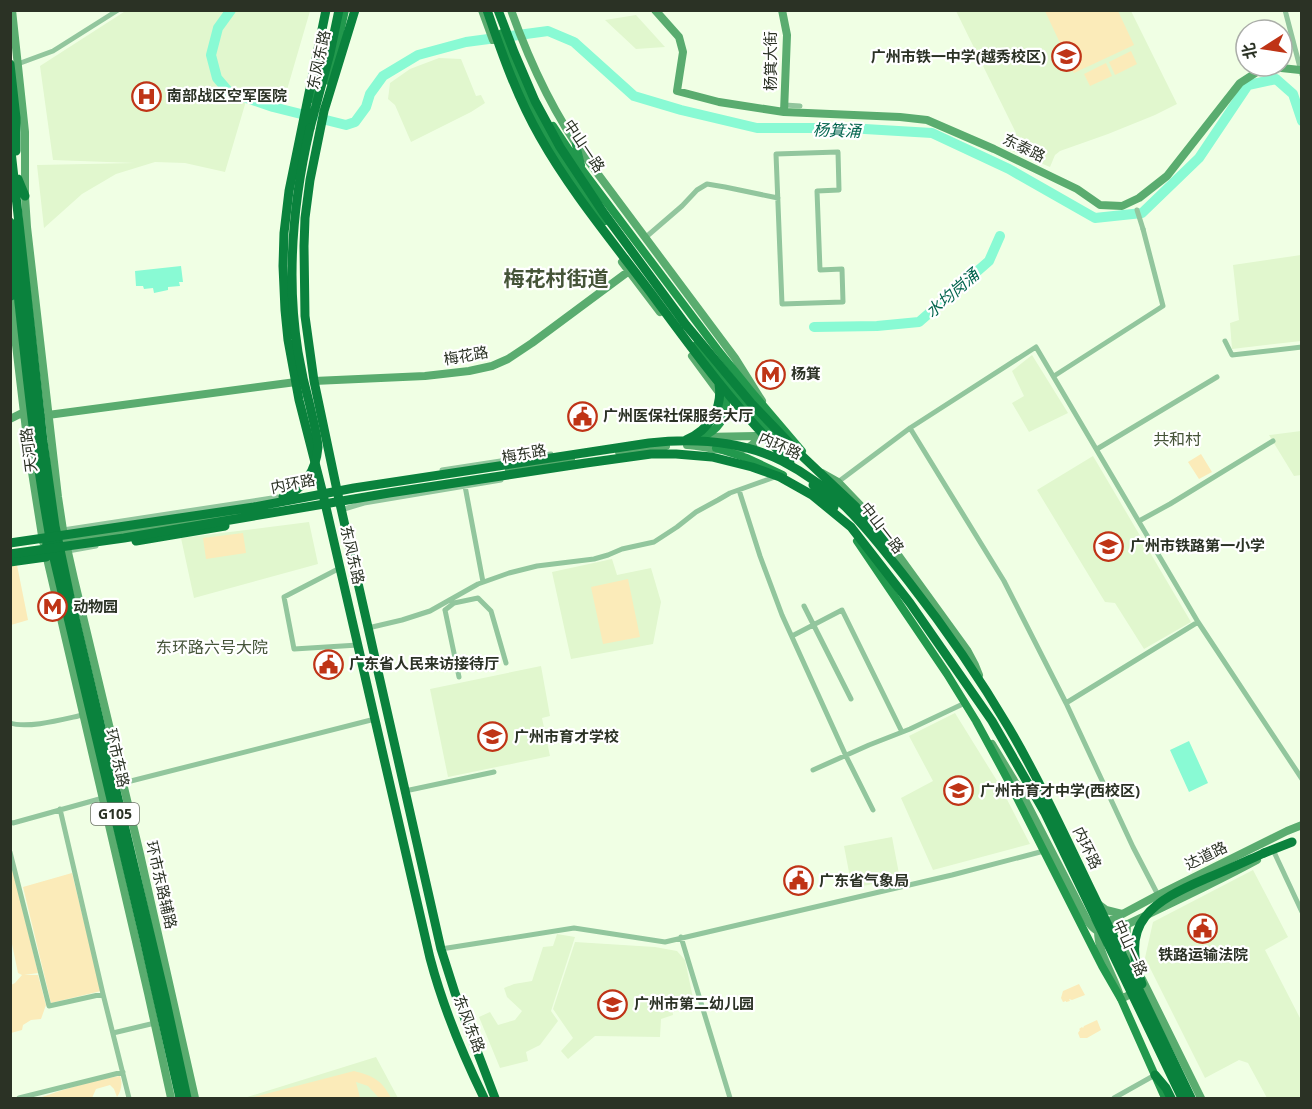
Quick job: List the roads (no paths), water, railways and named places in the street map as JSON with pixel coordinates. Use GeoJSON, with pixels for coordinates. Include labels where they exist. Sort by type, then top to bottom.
{"type":"FeatureCollection","features":[{"type":"Feature","properties":{"kind":"highway"},"geometry":{"type":"LineString","coordinates":[[305,116],[326,10]]}},
{"type":"Feature","properties":{"kind":"highway"},"geometry":{"type":"LineString","coordinates":[[160,520],[283,497],[301,487],[315,462],[318,440],[305,385],[295,324],[292,291],[293,246],[297,191],[304,152],[330,53],[338,10]]}},
{"type":"Feature","properties":{"kind":"highway"},"geometry":{"type":"LineString","coordinates":[[324,111],[355,10]]}},
{"type":"Feature","properties":{"kind":"highway"},"geometry":{"type":"LineString","coordinates":[[487,10],[521,100],[540,136],[572,186],[726,393],[759,432],[824,495],[851,527]]}},
{"type":"Feature","properties":{"kind":"highway"},"geometry":{"type":"LineString","coordinates":[[498,10],[535,101],[560,147],[594,199],[686,325],[711,362],[717,379],[719,401],[711,421],[693,437],[681,442],[586,463]]}},
{"type":"Feature","properties":{"kind":"highway","name":"G105"},"geometry":{"type":"LineString","coordinates":[[13,65],[15,173]]}},
{"type":"Feature","properties":{"kind":"highway","name":"东风东路"},"geometry":{"type":"LineString","coordinates":[[324,111],[309,190],[304,246],[305,316],[314,381],[441,949],[455,993],[497,1098]]}},
{"type":"Feature","properties":{"kind":"highway","name":"东风东路"},"geometry":{"type":"LineString","coordinates":[[305,116],[289,191],[284,246],[285,320],[296,382],[435,975],[446,1009],[482,1098]]}},
{"type":"Feature","properties":{"kind":"highway","name":"天河路"},"geometry":{"type":"LineString","coordinates":[[10,142],[48,486],[63,542]]}},
{"type":"Feature","properties":{"kind":"highway"},"geometry":{"type":"LineString","coordinates":[[15,173],[25,196]]}},
{"type":"Feature","properties":{"kind":"highway","name":"天河路"},"geometry":{"type":"LineString","coordinates":[[10,222],[29,395],[48,530]]}},
{"type":"Feature","properties":{"kind":"highway"},"geometry":{"type":"LineString","coordinates":[[11,295],[16,272]]}},
{"type":"Feature","properties":{"kind":"highway"},"geometry":{"type":"LineString","coordinates":[[686,325],[765,418],[870,523],[889,547],[922,600]]}},
{"type":"Feature","properties":{"kind":"highway"},"geometry":{"type":"LineString","coordinates":[[24,412],[29,395]]}},
{"type":"Feature","properties":{"kind":"highway","name":"内环路"},"geometry":{"type":"LineString","coordinates":[[10,543],[254,507],[419,477],[649,443],[711,441],[751,448],[772,456],[825,488],[846,506],[868,530],[968,664],[1029,763],[1190,1098]]}},
{"type":"Feature","properties":{"kind":"highway","name":"内环路"},"geometry":{"type":"LineString","coordinates":[[10,554],[124,538],[389,493],[661,454],[698,455],[766,471],[818,500],[851,527],[922,621],[987,714],[1033,791],[1057,838],[1182,1098]]}},
{"type":"Feature","properties":{"kind":"highway"},"geometry":{"type":"LineString","coordinates":[[136,541],[298,514],[389,493]]}},
{"type":"Feature","properties":{"kind":"highway"},"geometry":{"type":"LineString","coordinates":[[10,562],[46,556],[48,530]]}},
{"type":"Feature","properties":{"kind":"highway","name":"环市东路"},"geometry":{"type":"LineString","coordinates":[[48,530],[159,1022],[180,1098]]}},
{"type":"Feature","properties":{"kind":"highway","name":"环市东路"},"geometry":{"type":"LineString","coordinates":[[63,542],[187,1098]]}},
{"type":"Feature","properties":{"kind":"highway"},"geometry":{"type":"LineString","coordinates":[[1168,1051],[1135,961],[1135,938],[1142,921],[1154,907],[1169,896],[1292,842]]}},
{"type":"Feature","properties":{"kind":"highway"},"geometry":{"type":"LineString","coordinates":[[1155,1075],[1171,1098]]}},
{"type":"Feature","properties":{"kind":"main road","name":"环市东路辅路"},"geometry":{"type":"LineString","coordinates":[[12,10],[13,65],[25,132],[27,233],[63,542],[169,976],[195,1098]]}},
{"type":"Feature","properties":{"kind":"main road","name":"东风东路"},"geometry":{"type":"LineString","coordinates":[[305,116],[338,10]]}},
{"type":"Feature","properties":{"kind":"main road","name":"东风东路"},"geometry":{"type":"LineString","coordinates":[[324,111],[345,10]]}},
{"type":"Feature","properties":{"kind":"main road"},"geometry":{"type":"LineString","coordinates":[[482,10],[516,98],[536,138],[579,204],[719,393],[724,403],[725,414]]}},
{"type":"Feature","properties":{"kind":"main road","name":"中山一路"},"geometry":{"type":"LineString","coordinates":[[498,10],[548,116],[583,171],[724,357],[902,575],[1010,736],[1038,787],[1146,1013],[1190,1098]]}},
{"type":"Feature","properties":{"kind":"main road"},"geometry":{"type":"LineString","coordinates":[[511,10],[512,36],[576,145],[750,380],[767,410],[768,424],[763,433],[768,440],[846,504]]}},
{"type":"Feature","properties":{"kind":"main road","name":"东泰路"},"geometry":{"type":"LineString","coordinates":[[655,10],[679,37],[683,52],[676,91],[719,102],[927,120],[1077,189],[1100,205],[1122,206],[1135,200],[1167,176],[1240,83],[1257,72],[1272,67],[1301,71]]}},
{"type":"Feature","properties":{"kind":"main road","name":"杨箕大街"},"geometry":{"type":"LineString","coordinates":[[782,10],[787,35],[785,109]]}},
{"type":"Feature","properties":{"kind":"main road","name":"中山一路"},"geometry":{"type":"LineString","coordinates":[[512,36],[534,109],[569,173],[763,433],[789,455]]}},
{"type":"Feature","properties":{"kind":"main road"},"geometry":{"type":"LineString","coordinates":[[576,145],[583,171]]}},
{"type":"Feature","properties":{"kind":"main road"},"geometry":{"type":"LineString","coordinates":[[552,164],[569,173]]}},
{"type":"Feature","properties":{"kind":"main road"},"geometry":{"type":"LineString","coordinates":[[629,231],[629,271]]}},
{"type":"Feature","properties":{"kind":"main road"},"geometry":{"type":"LineString","coordinates":[[622,245],[629,271]]}},
{"type":"Feature","properties":{"kind":"main road"},"geometry":{"type":"LineString","coordinates":[[629,271],[643,273],[670,285]]}},
{"type":"Feature","properties":{"kind":"main road","name":"梅花路"},"geometry":{"type":"LineString","coordinates":[[314,381],[436,375],[492,366],[508,359],[532,343],[629,271]]}},
{"type":"Feature","properties":{"kind":"main road"},"geometry":{"type":"LineString","coordinates":[[11,295],[31,470],[46,556],[83,715],[107,798]]}},
{"type":"Feature","properties":{"kind":"main road"},"geometry":{"type":"LineString","coordinates":[[702,437],[722,423],[725,414],[727,399],[720,375]]}},
{"type":"Feature","properties":{"kind":"main road"},"geometry":{"type":"LineString","coordinates":[[48,415],[296,382]]}},
{"type":"Feature","properties":{"kind":"main road"},"geometry":{"type":"LineString","coordinates":[[10,419],[24,412]]}},
{"type":"Feature","properties":{"kind":"main road","name":"梅东路"},"geometry":{"type":"LineString","coordinates":[[337,490],[494,470],[577,454],[702,437],[763,433]]}},
{"type":"Feature","properties":{"kind":"main road","name":"梅东路"},"geometry":{"type":"LineString","coordinates":[[341,510],[361,496],[537,470],[594,456],[670,445],[743,449],[754,443],[763,433]]}},
{"type":"Feature","properties":{"kind":"main road"},"geometry":{"type":"LineString","coordinates":[[716,448],[747,458],[782,474],[826,499]]}},
{"type":"Feature","properties":{"kind":"main road","name":"中山一路"},"geometry":{"type":"LineString","coordinates":[[802,471],[826,499],[880,574],[976,721],[1120,999],[1165,1098]]}},
{"type":"Feature","properties":{"kind":"main road"},"geometry":{"type":"LineString","coordinates":[[819,472],[838,482],[893,547],[972,658],[980,678],[982,692]]}},
{"type":"Feature","properties":{"kind":"main road"},"geometry":{"type":"LineString","coordinates":[[63,542],[324,496]]}},
{"type":"Feature","properties":{"kind":"main road"},"geometry":{"type":"LineString","coordinates":[[893,547],[902,575]]}},
{"type":"Feature","properties":{"kind":"main road"},"geometry":{"type":"LineString","coordinates":[[976,721],[1021,792],[1089,922],[1098,931],[1108,933]]}},
{"type":"Feature","properties":{"kind":"main road","name":"达道路"},"geometry":{"type":"LineString","coordinates":[[1089,922],[1124,914],[1302,825]]}},
{"type":"Feature","properties":{"kind":"main road"},"geometry":{"type":"LineString","coordinates":[[1292,842],[1302,838]]}},
{"type":"Feature","properties":{"kind":"main road","name":"达道路"},"geometry":{"type":"LineString","coordinates":[[1108,933],[1211,885],[1269,853]]}},
{"type":"Feature","properties":{"kind":"main road"},"geometry":{"type":"LineString","coordinates":[[1090,896],[1106,910],[1124,914]]}},
{"type":"Feature","properties":{"kind":"main road"},"geometry":{"type":"LineString","coordinates":[[1102,920],[1098,931],[1101,948],[1120,999],[1136,992]]}},
{"type":"Feature","properties":{"kind":"main road"},"geometry":{"type":"LineString","coordinates":[[1127,924],[1126,945],[1201,1098]]}},
{"type":"Feature","properties":{"kind":"main road"},"geometry":{"type":"LineString","coordinates":[[1146,1013],[1150,995]]}},
{"type":"Feature","properties":{"kind":"main road"},"geometry":{"type":"LineString","coordinates":[[159,1022],[171,1098]]}},
{"type":"Feature","properties":{"kind":"main road"},"geometry":{"type":"LineString","coordinates":[[1160,1040],[1170,1035]]}},
{"type":"Feature","properties":{"kind":"street"},"geometry":{"type":"LineString","coordinates":[[13,65],[53,51],[118,10]]}},
{"type":"Feature","properties":{"kind":"street"},"geometry":{"type":"LineString","coordinates":[[1285,10],[1301,71]]}},
{"type":"Feature","properties":{"kind":"street"},"geometry":{"type":"LineString","coordinates":[[785,109],[800,106]]}},
{"type":"Feature","properties":{"kind":"street"},"geometry":{"type":"LineString","coordinates":[[838,152],[839,190],[817,191],[820,270],[842,269],[843,302],[782,304],[778,198],[776,154],[838,152]]}},
{"type":"Feature","properties":{"kind":"street"},"geometry":{"type":"LineString","coordinates":[[646,237],[697,190],[707,184],[778,198]]}},
{"type":"Feature","properties":{"kind":"street"},"geometry":{"type":"LineString","coordinates":[[1054,376],[1163,306],[1135,200]]}},
{"type":"Feature","properties":{"kind":"street"},"geometry":{"type":"LineString","coordinates":[[1225,340],[1232,355],[1302,347]]}},
{"type":"Feature","properties":{"kind":"street"},"geometry":{"type":"LineString","coordinates":[[838,482],[910,428],[1036,347],[1198,622],[1302,779]]}},
{"type":"Feature","properties":{"kind":"street"},"geometry":{"type":"LineString","coordinates":[[1097,449],[1217,376]]}},
{"type":"Feature","properties":{"kind":"street"},"geometry":{"type":"LineString","coordinates":[[910,428],[1004,581],[1158,895]]}},
{"type":"Feature","properties":{"kind":"street"},"geometry":{"type":"LineString","coordinates":[[1139,521],[1273,441]]}},
{"type":"Feature","properties":{"kind":"street"},"geometry":{"type":"LineString","coordinates":[[341,510],[364,503],[465,486],[537,470]]}},
{"type":"Feature","properties":{"kind":"street"},"geometry":{"type":"LineString","coordinates":[[368,628],[430,611],[483,582],[537,566],[594,559],[622,549],[654,542],[696,512],[726,495],[782,474]]}},
{"type":"Feature","properties":{"kind":"street"},"geometry":{"type":"LineString","coordinates":[[465,486],[483,582]]}},
{"type":"Feature","properties":{"kind":"street"},"geometry":{"type":"LineString","coordinates":[[739,490],[782,615],[873,810]]}},
{"type":"Feature","properties":{"kind":"street"},"geometry":{"type":"LineString","coordinates":[[63,542],[136,541]]}},
{"type":"Feature","properties":{"kind":"street"},"geometry":{"type":"LineString","coordinates":[[340,568],[284,597],[294,649],[358,645]]}},
{"type":"Feature","properties":{"kind":"street"},"geometry":{"type":"LineString","coordinates":[[445,610],[454,603],[478,598],[491,611],[506,663]]}},
{"type":"Feature","properties":{"kind":"street"},"geometry":{"type":"LineString","coordinates":[[444,602],[459,677]]}},
{"type":"Feature","properties":{"kind":"street"},"geometry":{"type":"LineString","coordinates":[[804,606],[851,699]]}},
{"type":"Feature","properties":{"kind":"street"},"geometry":{"type":"LineString","coordinates":[[792,636],[842,610],[902,732]]}},
{"type":"Feature","properties":{"kind":"street"},"geometry":{"type":"LineString","coordinates":[[1066,704],[1198,622]]}},
{"type":"Feature","properties":{"kind":"street"},"geometry":{"type":"LineString","coordinates":[[813,770],[965,703]]}},
{"type":"Feature","properties":{"kind":"street"},"geometry":{"type":"LineString","coordinates":[[10,723],[36,724],[83,715]]}},
{"type":"Feature","properties":{"kind":"street"},"geometry":{"type":"LineString","coordinates":[[123,783],[375,719]]}},
{"type":"Feature","properties":{"kind":"street"},"geometry":{"type":"LineString","coordinates":[[405,790],[494,772]]}},
{"type":"Feature","properties":{"kind":"street"},"geometry":{"type":"LineString","coordinates":[[10,822],[107,798]]}},
{"type":"Feature","properties":{"kind":"street"},"geometry":{"type":"LineString","coordinates":[[60,809],[129,1098]]}},
{"type":"Feature","properties":{"kind":"street"},"geometry":{"type":"LineString","coordinates":[[441,949],[574,928],[665,942],[952,875],[1044,851]]}},
{"type":"Feature","properties":{"kind":"street"},"geometry":{"type":"LineString","coordinates":[[10,852],[49,1006],[103,994]]}},
{"type":"Feature","properties":{"kind":"street"},"geometry":{"type":"LineString","coordinates":[[1269,853],[1302,912]]}},
{"type":"Feature","properties":{"kind":"street"},"geometry":{"type":"LineString","coordinates":[[681,937],[730,1098]]}},
{"type":"Feature","properties":{"kind":"street"},"geometry":{"type":"LineString","coordinates":[[113,1033],[159,1022]]}},
{"type":"Feature","properties":{"kind":"street"},"geometry":{"type":"LineString","coordinates":[[19,1098],[123,1072]]}},
{"type":"Feature","properties":{"kind":"street"},"geometry":{"type":"LineString","coordinates":[[1114,1098],[1155,1075]]}},
{"type":"Feature","properties":{"kind":"waterway","name":"杨箕涌"},"geometry":{"type":"LineString","coordinates":[[231,10],[218,28],[211,55],[217,78],[229,92],[273,107],[313,117]]}},
{"type":"Feature","properties":{"kind":"waterway","name":"杨箕涌"},"geometry":{"type":"LineString","coordinates":[[326,120],[346,125],[355,122],[383,76],[418,55],[466,42],[548,31],[574,42],[634,96],[757,128],[848,128],[932,133],[1009,169],[1095,218],[1142,213],[1199,158],[1248,85],[1276,79],[1293,94],[1302,121]]}},
{"type":"Feature","properties":{"kind":"waterway","name":"水均岗涌"},"geometry":{"type":"LineString","coordinates":[[814,327],[877,326],[919,322],[989,261],[1000,236]]}},
{"type":"Feature","properties":{"kind":"place","name":"广州市铁一中学(越秀校区)"},"geometry":{"type":"Point","coordinates":[1067,57]}},
{"type":"Feature","properties":{"kind":"place","name":"南部战区空军医院"},"geometry":{"type":"Point","coordinates":[146,96]}},
{"type":"Feature","properties":{"kind":"place","name":"杨箕"},"geometry":{"type":"Point","coordinates":[770,374]}},
{"type":"Feature","properties":{"kind":"place","name":"广州医保社保服务大厅"},"geometry":{"type":"Point","coordinates":[582,416]}},
{"type":"Feature","properties":{"kind":"place","name":"广州市铁路第一小学"},"geometry":{"type":"Point","coordinates":[1109,546]}},
{"type":"Feature","properties":{"kind":"place","name":"动物园"},"geometry":{"type":"Point","coordinates":[52,607]}},
{"type":"Feature","properties":{"kind":"place","name":"广东省人民来访接待厅"},"geometry":{"type":"Point","coordinates":[328,664]}},
{"type":"Feature","properties":{"kind":"place","name":"广州市育才学校"},"geometry":{"type":"Point","coordinates":[493,737]}},
{"type":"Feature","properties":{"kind":"place","name":"广州市育才中学(西校区)"},"geometry":{"type":"Point","coordinates":[959,791]}},
{"type":"Feature","properties":{"kind":"place","name":"广东省气象局"},"geometry":{"type":"Point","coordinates":[798,881]}},
{"type":"Feature","properties":{"kind":"place","name":"铁路运输法院"},"geometry":{"type":"Point","coordinates":[1203,928]}},
{"type":"Feature","properties":{"kind":"place","name":"广州市第二幼儿园"},"geometry":{"type":"Point","coordinates":[613,1004]}},
{"type":"Feature","properties":{"kind":"district","name":"梅花村街道"},"geometry":{"type":"Point","coordinates":[556,279]}},
{"type":"Feature","properties":{"kind":"district","name":"共和村"},"geometry":{"type":"Point","coordinates":[1177,439]}},
{"type":"Feature","properties":{"kind":"district","name":"东环路六号大院"},"geometry":{"type":"Point","coordinates":[212,647]}}]}
